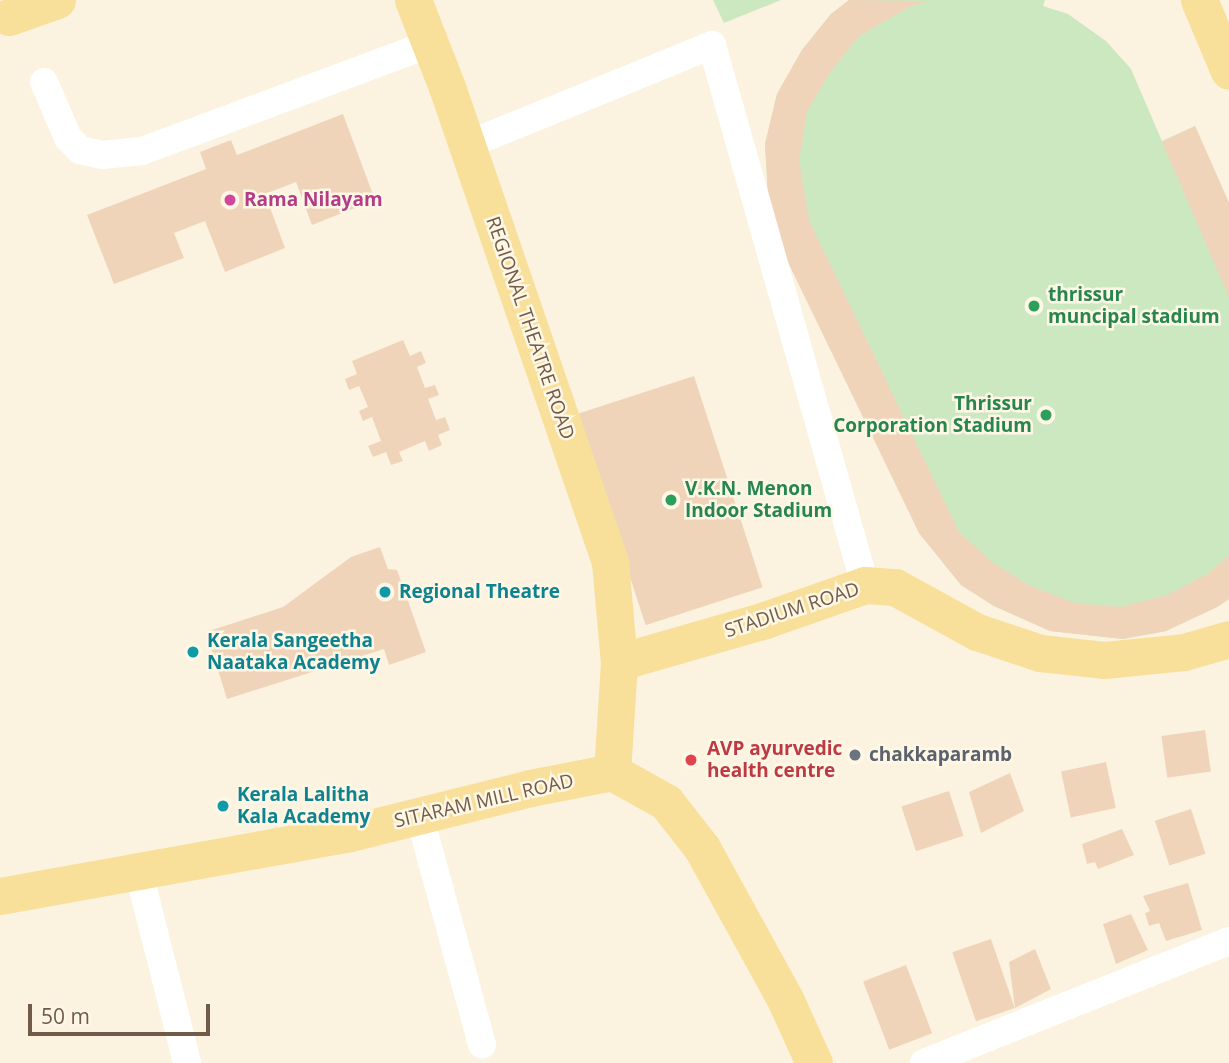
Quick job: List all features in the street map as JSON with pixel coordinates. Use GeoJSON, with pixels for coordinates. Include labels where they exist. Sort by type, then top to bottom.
{"type":"FeatureCollection","features":[{"type":"Feature","properties":{"kind":"main road","name":"REGIONAL THEATRE ROAD"},"geometry":{"type":"LineString","coordinates":[[413,0],[467,145],[610,562],[619,662]]}},
{"type":"Feature","properties":{"kind":"main road"},"geometry":{"type":"LineString","coordinates":[[1199,0],[1229,71]]}},
{"type":"Feature","properties":{"kind":"main road","name":"STADIUM ROAD"},"geometry":{"type":"LineString","coordinates":[[619,662],[765,620],[865,585],[895,587],[977,632],[1040,653],[1104,660],[1184,652],[1229,639]]}},
{"type":"Feature","properties":{"kind":"main road"},"geometry":{"type":"LineString","coordinates":[[619,662],[612,772],[666,802],[702,848],[786,1001],[814,1063]]}},
{"type":"Feature","properties":{"kind":"main road","name":"SITARAM MILL ROAD"},"geometry":{"type":"LineString","coordinates":[[0,896],[138,869],[350,833],[530,788],[612,772]]}},
{"type":"Feature","properties":{"kind":"street"},"geometry":{"type":"LineString","coordinates":[[44,82],[68,138],[80,150],[102,155],[142,151],[430,44]]}},
{"type":"Feature","properties":{"kind":"street"},"geometry":{"type":"LineString","coordinates":[[467,145],[712,45],[865,585]]}},
{"type":"Feature","properties":{"kind":"street"},"geometry":{"type":"LineString","coordinates":[[419,814],[482,1045]]}},
{"type":"Feature","properties":{"kind":"street"},"geometry":{"type":"LineString","coordinates":[[138,869],[187,1063]]}},
{"type":"Feature","properties":{"kind":"street"},"geometry":{"type":"LineString","coordinates":[[924,1063],[1229,941]]}},
{"type":"Feature","properties":{"kind":"green space"},"geometry":{"type":"Polygon","coordinates":[[[713,0],[781,0],[724,23],[713,0]]]}},
{"type":"Feature","properties":{"kind":"green space","name":"Thrissur Corporation Stadium"},"geometry":{"type":"Polygon","coordinates":[[[849,0],[1045,0],[1043,6],[1068,14],[1106,41],[1131,69],[1162,141],[1195,126],[1229,203],[1229,599],[1217,607],[1166,631],[1123,639],[1050,631],[994,606],[961,585],[919,533],[768,195],[765,144],[777,94],[802,50],[831,14],[849,0]]]}},
{"type":"Feature","properties":{"kind":"building"},"geometry":{"type":"Polygon","coordinates":[[[849,0],[929,1],[911,6],[859,36],[831,71],[807,111],[799,160],[809,220],[959,532],[992,562],[1028,585],[1075,603],[1121,607],[1167,595],[1209,573],[1229,555],[1229,599],[1217,607],[1166,631],[1123,639],[1050,631],[994,606],[961,585],[919,533],[782,250],[768,195],[765,144],[777,94],[802,50],[831,14],[849,0]]]}},
{"type":"Feature","properties":{"kind":"building"},"geometry":{"type":"Polygon","coordinates":[[[343,114],[375,200],[312,225],[296,182],[265,194],[285,248],[225,272],[205,221],[174,233],[184,258],[114,284],[87,215],[206,169],[200,152],[231,140],[237,155],[343,114]]]}},
{"type":"Feature","properties":{"kind":"building"},"geometry":{"type":"Polygon","coordinates":[[[1195,126],[1229,203],[1229,297],[1162,142],[1195,126]]]}},
{"type":"Feature","properties":{"kind":"building"},"geometry":{"type":"Polygon","coordinates":[[[403,340],[410,356],[421,351],[426,363],[417,367],[425,388],[435,385],[439,395],[428,399],[436,420],[445,417],[450,430],[438,435],[442,445],[429,451],[425,441],[399,452],[403,461],[391,465],[386,452],[373,457],[368,446],[381,441],[372,417],[363,421],[359,411],[368,407],[359,386],[349,390],[345,379],[357,374],[352,361],[403,340]]]}},
{"type":"Feature","properties":{"kind":"building","name":"V.K.N. Menon Indoor Stadium"},"geometry":{"type":"Polygon","coordinates":[[[694,376],[763,587],[646,625],[577,414],[694,376]]]}},
{"type":"Feature","properties":{"kind":"building"},"geometry":{"type":"Polygon","coordinates":[[[380,547],[388,569],[397,570],[426,652],[389,665],[384,649],[227,699],[206,632],[283,607],[351,557],[380,547]]]}},
{"type":"Feature","properties":{"kind":"building"},"geometry":{"type":"Polygon","coordinates":[[[1205,730],[1211,772],[1167,778],[1161,736],[1205,730]]]}},
{"type":"Feature","properties":{"kind":"building"},"geometry":{"type":"Polygon","coordinates":[[[1106,762],[1116,808],[1071,818],[1061,772],[1106,762]]]}},
{"type":"Feature","properties":{"kind":"building"},"geometry":{"type":"Polygon","coordinates":[[[1010,773],[1024,811],[981,833],[969,792],[1010,773]]]}},
{"type":"Feature","properties":{"kind":"building"},"geometry":{"type":"Polygon","coordinates":[[[949,791],[964,836],[916,851],[901,806],[949,791]]]}},
{"type":"Feature","properties":{"kind":"building"},"geometry":{"type":"Polygon","coordinates":[[[1191,809],[1206,854],[1169,865],[1155,821],[1191,809]]]}},
{"type":"Feature","properties":{"kind":"building"},"geometry":{"type":"Polygon","coordinates":[[[1122,829],[1134,855],[1098,869],[1095,862],[1087,864],[1082,844],[1122,829]]]}},
{"type":"Feature","properties":{"kind":"building"},"geometry":{"type":"Polygon","coordinates":[[[1188,883],[1202,930],[1166,941],[1159,923],[1149,926],[1145,913],[1150,911],[1143,896],[1188,883]]]}},
{"type":"Feature","properties":{"kind":"building"},"geometry":{"type":"Polygon","coordinates":[[[1131,914],[1148,950],[1116,964],[1103,924],[1131,914]]]}},
{"type":"Feature","properties":{"kind":"building"},"geometry":{"type":"Polygon","coordinates":[[[991,939],[1015,1008],[976,1021],[952,952],[991,939]]]}},
{"type":"Feature","properties":{"kind":"building"},"geometry":{"type":"Polygon","coordinates":[[[1035,949],[1051,989],[1015,1008],[1009,962],[1035,949]]]}},
{"type":"Feature","properties":{"kind":"building"},"geometry":{"type":"Polygon","coordinates":[[[906,965],[932,1033],[889,1050],[863,981],[906,965]]]}},
{"type":"Feature","properties":{"kind":"place","name":"Rama Nilayam"},"geometry":{"type":"Point","coordinates":[230,200]}},
{"type":"Feature","properties":{"kind":"place","name":"thrissur muncipal stadium"},"geometry":{"type":"Point","coordinates":[1034,306]}},
{"type":"Feature","properties":{"kind":"place","name":"Thrissur Corporation Stadium"},"geometry":{"type":"Point","coordinates":[1046,415]}},
{"type":"Feature","properties":{"kind":"place","name":"V.K.N. Menon Indoor Stadium"},"geometry":{"type":"Point","coordinates":[671,500]}},
{"type":"Feature","properties":{"kind":"place","name":"Regional Theatre"},"geometry":{"type":"Point","coordinates":[385,592]}},
{"type":"Feature","properties":{"kind":"place","name":"Kerala Sangeetha Naataka Academy"},"geometry":{"type":"Point","coordinates":[193,652]}},
{"type":"Feature","properties":{"kind":"place","name":"chakkaparamb"},"geometry":{"type":"Point","coordinates":[855,755]}},
{"type":"Feature","properties":{"kind":"place","name":"AVP ayurvedic health centre"},"geometry":{"type":"Point","coordinates":[691,760]}},
{"type":"Feature","properties":{"kind":"place","name":"Kerala Lalitha Kala Academy"},"geometry":{"type":"Point","coordinates":[223,806]}}]}
